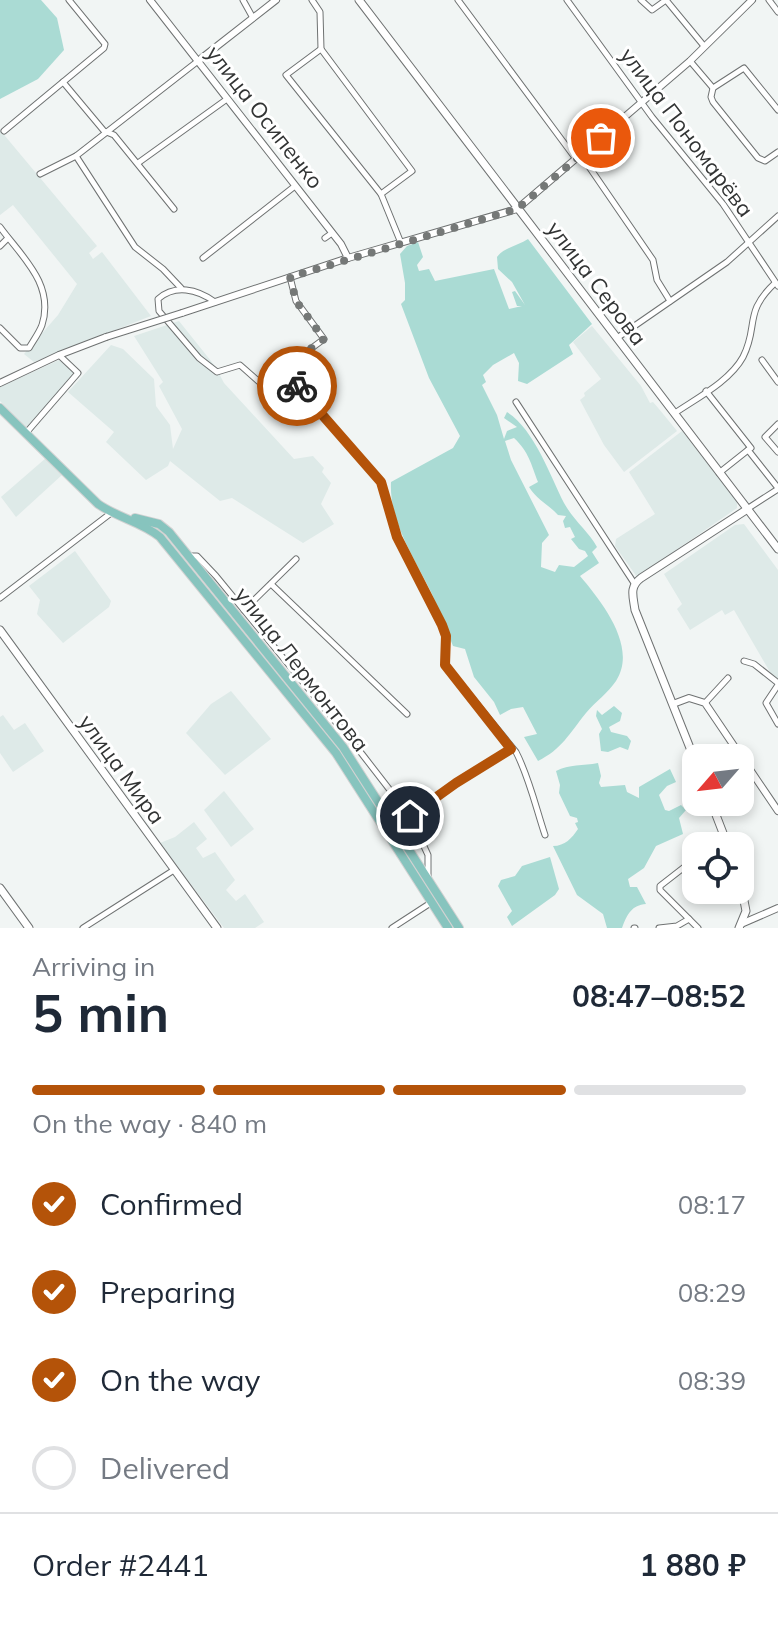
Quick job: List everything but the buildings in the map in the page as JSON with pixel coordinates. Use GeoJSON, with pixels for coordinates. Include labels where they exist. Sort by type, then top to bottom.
{"type":"FeatureCollection","features":[{"type":"Feature","properties":{"kind":"main road","name":"улица Серова"},"geometry":{"type":"LineString","coordinates":[[359,0],[778,549]]}},
{"type":"Feature","properties":{"kind":"main road","name":"улица Лермонтова"},"geometry":{"type":"LineString","coordinates":[[0,408],[111,513],[159,524],[330,745],[436,900],[459,928]]}},
{"type":"Feature","properties":{"kind":"main road"},"geometry":{"type":"LineString","coordinates":[[689,744],[635,610],[634,583],[746,510]]}},
{"type":"Feature","properties":{"kind":"main road","name":"улица Лермонтова"},"geometry":{"type":"LineString","coordinates":[[164,534],[189,557],[343,747],[428,879],[448,928]]}},
{"type":"Feature","properties":{"kind":"main road","name":"улица Мира"},"geometry":{"type":"LineString","coordinates":[[0,630],[217,928]]}},
{"type":"Feature","properties":{"kind":"main road"},"geometry":{"type":"LineString","coordinates":[[0,888],[29,928]]}},
{"type":"Feature","properties":{"kind":"main road"},"geometry":{"type":"LineString","coordinates":[[740,926],[747,904]]}},
{"type":"Feature","properties":{"kind":"street"},"geometry":{"type":"LineString","coordinates":[[4,131],[104,48],[105,44],[69,0]]}},
{"type":"Feature","properties":{"kind":"street","name":"улица Осипенко"},"geometry":{"type":"LineString","coordinates":[[150,0],[332,233],[348,258]]}},
{"type":"Feature","properties":{"kind":"street"},"geometry":{"type":"LineString","coordinates":[[243,0],[253,18]]}},
{"type":"Feature","properties":{"kind":"street"},"geometry":{"type":"LineString","coordinates":[[40,174],[76,156],[109,132],[276,0]]}},
{"type":"Feature","properties":{"kind":"street"},"geometry":{"type":"LineString","coordinates":[[312,0],[320,12],[321,49],[412,171],[381,194]]}},
{"type":"Feature","properties":{"kind":"street"},"geometry":{"type":"LineString","coordinates":[[458,0],[653,260],[657,280],[670,301]]}},
{"type":"Feature","properties":{"kind":"street","name":"улица Пономарёва"},"geometry":{"type":"LineString","coordinates":[[567,0],[668,138],[691,162],[751,242],[777,284]]}},
{"type":"Feature","properties":{"kind":"street"},"geometry":{"type":"LineString","coordinates":[[641,0],[652,10],[666,0],[704,46]]}},
{"type":"Feature","properties":{"kind":"street"},"geometry":{"type":"LineString","coordinates":[[0,383],[106,337],[348,258],[517,209],[690,61],[752,0]]}},
{"type":"Feature","properties":{"kind":"street"},"geometry":{"type":"LineString","coordinates":[[769,0],[778,12]]}},
{"type":"Feature","properties":{"kind":"street"},"geometry":{"type":"LineString","coordinates":[[321,49],[286,75],[381,194],[401,243]]}},
{"type":"Feature","properties":{"kind":"street"},"geometry":{"type":"LineString","coordinates":[[690,61],[713,88]]}},
{"type":"Feature","properties":{"kind":"street"},"geometry":{"type":"LineString","coordinates":[[778,110],[744,68],[713,88],[713,102],[758,158],[765,161],[778,152]]}},
{"type":"Feature","properties":{"kind":"street"},"geometry":{"type":"LineString","coordinates":[[63,82],[104,131],[109,132],[138,163],[174,209]]}},
{"type":"Feature","properties":{"kind":"street"},"geometry":{"type":"LineString","coordinates":[[138,163],[227,99]]}},
{"type":"Feature","properties":{"kind":"street"},"geometry":{"type":"LineString","coordinates":[[76,156],[135,247],[182,289]]}},
{"type":"Feature","properties":{"kind":"street"},"geometry":{"type":"LineString","coordinates":[[203,258],[295,186]]}},
{"type":"Feature","properties":{"kind":"street"},"geometry":{"type":"LineString","coordinates":[[617,338],[751,242],[778,216]]}},
{"type":"Feature","properties":{"kind":"street"},"geometry":{"type":"LineString","coordinates":[[0,227],[33,267],[42,286],[42,324],[26,350],[0,328]]}},
{"type":"Feature","properties":{"kind":"street"},"geometry":{"type":"LineString","coordinates":[[325,238],[332,233]]}},
{"type":"Feature","properties":{"kind":"street"},"geometry":{"type":"LineString","coordinates":[[0,246],[8,238]]}},
{"type":"Feature","properties":{"kind":"street"},"geometry":{"type":"LineString","coordinates":[[215,302],[182,289],[170,290],[158,299],[157,305],[199,358],[217,372],[240,365],[266,388],[284,377],[286,367],[324,339],[296,301],[290,277]]}},
{"type":"Feature","properties":{"kind":"street"},"geometry":{"type":"LineString","coordinates":[[674,414],[736,368],[745,355],[752,315],[763,294],[777,284]]}},
{"type":"Feature","properties":{"kind":"street"},"geometry":{"type":"LineString","coordinates":[[26,433],[78,373],[59,355]]}},
{"type":"Feature","properties":{"kind":"street"},"geometry":{"type":"LineString","coordinates":[[762,360],[778,382]]}},
{"type":"Feature","properties":{"kind":"street"},"geometry":{"type":"LineString","coordinates":[[284,377],[293,382],[381,482],[397,537],[446,636],[445,665],[516,752],[525,769],[545,835]]}},
{"type":"Feature","properties":{"kind":"street"},"geometry":{"type":"LineString","coordinates":[[706,391],[751,448],[719,473]]}},
{"type":"Feature","properties":{"kind":"street"},"geometry":{"type":"LineString","coordinates":[[516,402],[634,583]]}},
{"type":"Feature","properties":{"kind":"street"},"geometry":{"type":"LineString","coordinates":[[778,424],[765,437],[778,452]]}},
{"type":"Feature","properties":{"kind":"street"},"geometry":{"type":"LineString","coordinates":[[746,510],[778,488],[748,450]]}},
{"type":"Feature","properties":{"kind":"street"},"geometry":{"type":"LineString","coordinates":[[0,598],[111,513]]}},
{"type":"Feature","properties":{"kind":"street"},"geometry":{"type":"LineString","coordinates":[[189,557],[197,556],[202,560],[410,816],[428,855],[428,879]]}},
{"type":"Feature","properties":{"kind":"street"},"geometry":{"type":"LineString","coordinates":[[244,610],[296,559]]}},
{"type":"Feature","properties":{"kind":"street"},"geometry":{"type":"LineString","coordinates":[[271,584],[407,714]]}},
{"type":"Feature","properties":{"kind":"street"},"geometry":{"type":"LineString","coordinates":[[744,661],[754,664],[778,684],[766,703],[778,724]]}},
{"type":"Feature","properties":{"kind":"street"},"geometry":{"type":"LineString","coordinates":[[705,703],[728,678]]}},
{"type":"Feature","properties":{"kind":"street"},"geometry":{"type":"LineString","coordinates":[[673,704],[689,698],[705,703],[778,811]]}},
{"type":"Feature","properties":{"kind":"street"},"geometry":{"type":"LineString","coordinates":[[410,816],[511,749]]}},
{"type":"Feature","properties":{"kind":"street"},"geometry":{"type":"LineString","coordinates":[[682,869],[660,886],[660,890],[698,928]]}},
{"type":"Feature","properties":{"kind":"street"},"geometry":{"type":"LineString","coordinates":[[83,928],[174,870]]}},
{"type":"Feature","properties":{"kind":"street"},"geometry":{"type":"LineString","coordinates":[[392,928],[436,900]]}},
{"type":"Feature","properties":{"kind":"street"},"geometry":{"type":"LineString","coordinates":[[740,926],[778,908]]}},
{"type":"Feature","properties":{"kind":"street"},"geometry":{"type":"LineString","coordinates":[[659,928],[677,926],[689,919]]}},
{"type":"Feature","properties":{"kind":"shaded area"},"geometry":{"type":"Polygon","coordinates":[[[0,0],[41,0],[57,18],[64,50],[38,79],[0,99],[0,0]]]}},
{"type":"Feature","properties":{"kind":"shaded area"},"geometry":{"type":"Polygon","coordinates":[[[0,130],[97,246],[89,253],[93,259],[102,252],[151,316],[34,362],[24,354],[58,315],[77,284],[13,205],[0,215],[0,130]]]}},
{"type":"Feature","properties":{"kind":"shaded area"},"geometry":{"type":"Polygon","coordinates":[[[528,239],[592,324],[569,345],[573,354],[527,384],[518,381],[519,363],[514,353],[483,375],[486,382],[482,385],[497,415],[504,439],[507,431],[517,427],[504,418],[507,412],[533,441],[564,503],[597,547],[592,552],[599,563],[580,576],[607,612],[623,654],[622,668],[613,685],[559,746],[538,761],[524,737],[537,734],[523,707],[500,715],[474,677],[465,649],[453,646],[399,526],[391,497],[391,482],[453,448],[460,436],[429,378],[401,304],[405,300],[405,283],[400,254],[407,246],[418,242],[423,257],[417,265],[419,271],[429,269],[435,281],[494,269],[509,309],[522,306],[517,306],[512,292],[515,291],[525,305],[512,282],[498,269],[497,257],[528,239]],[[514,438],[505,441],[511,460],[549,535],[542,543],[541,567],[555,572],[559,565],[574,567],[588,556],[571,539],[575,537],[570,527],[565,528],[563,521],[566,516],[558,515],[529,487],[538,482],[529,458],[514,438]]]}},
{"type":"Feature","properties":{"kind":"shaded area"},"geometry":{"type":"Polygon","coordinates":[[[179,321],[215,366],[224,383],[294,459],[313,456],[324,468],[322,472],[331,483],[321,504],[334,524],[303,543],[232,498],[220,501],[170,461],[168,466],[146,480],[106,442],[114,432],[68,392],[111,345],[123,349],[154,379],[156,406],[170,425],[173,449],[182,429],[159,386],[163,382],[134,336],[179,321]]]}},
{"type":"Feature","properties":{"kind":"shaded area"},"geometry":{"type":"Polygon","coordinates":[[[592,326],[641,386],[650,403],[653,402],[677,431],[624,472],[604,445],[580,400],[601,379],[573,342],[592,326]]]}},
{"type":"Feature","properties":{"kind":"shaded area"},"geometry":{"type":"Polygon","coordinates":[[[59,360],[75,373],[27,428],[0,401],[0,387],[59,360]]]}},
{"type":"Feature","properties":{"kind":"shaded area"},"geometry":{"type":"Polygon","coordinates":[[[682,431],[737,502],[737,508],[637,577],[615,546],[616,539],[655,514],[629,472],[682,431]]]}},
{"type":"Feature","properties":{"kind":"shaded area"},"geometry":{"type":"Polygon","coordinates":[[[46,458],[63,474],[16,517],[1,497],[46,458]]]}},
{"type":"Feature","properties":{"kind":"shaded area"},"geometry":{"type":"Polygon","coordinates":[[[744,524],[778,570],[778,679],[770,672],[734,610],[725,615],[722,610],[690,630],[677,609],[682,604],[664,574],[735,525],[744,524]]]}},
{"type":"Feature","properties":{"kind":"shaded area"},"geometry":{"type":"Polygon","coordinates":[[[75,551],[111,601],[109,607],[63,643],[37,614],[40,600],[29,586],[75,551]]]}},
{"type":"Feature","properties":{"kind":"shaded area"},"geometry":{"type":"Polygon","coordinates":[[[231,691],[271,739],[225,775],[186,733],[211,704],[231,691]]]}},
{"type":"Feature","properties":{"kind":"shaded area"},"geometry":{"type":"Polygon","coordinates":[[[614,706],[622,713],[620,721],[609,727],[611,732],[627,736],[631,741],[628,750],[620,747],[608,752],[601,751],[599,734],[602,729],[596,716],[597,710],[602,715],[614,706]]]}},
{"type":"Feature","properties":{"kind":"shaded area"},"geometry":{"type":"Polygon","coordinates":[[[3,715],[14,730],[25,723],[44,751],[13,772],[0,753],[0,717],[3,715]]]}},
{"type":"Feature","properties":{"kind":"shaded area"},"geometry":{"type":"Polygon","coordinates":[[[598,763],[601,787],[625,785],[627,792],[639,798],[639,787],[670,769],[676,782],[659,795],[665,810],[682,806],[679,818],[682,834],[656,846],[644,868],[628,879],[630,887],[637,887],[646,904],[631,911],[622,928],[607,928],[603,914],[577,895],[553,846],[568,841],[578,829],[575,823],[578,822],[577,818],[570,816],[559,793],[556,771],[598,763]]]}},
{"type":"Feature","properties":{"kind":"shaded area"},"geometry":{"type":"Polygon","coordinates":[[[224,791],[254,829],[231,847],[204,810],[224,791]]]}},
{"type":"Feature","properties":{"kind":"shaded area"},"geometry":{"type":"Polygon","coordinates":[[[194,822],[207,839],[196,848],[203,858],[215,852],[235,880],[226,890],[236,901],[245,894],[264,922],[255,928],[224,928],[160,843],[175,837],[194,822]]]}},
{"type":"Feature","properties":{"kind":"shaded area"},"geometry":{"type":"Polygon","coordinates":[[[550,857],[559,889],[512,926],[507,917],[512,911],[498,886],[501,880],[515,876],[522,866],[550,857]]]}},
{"type":"Feature","properties":{"kind":"way so far"},"geometry":{"type":"LineString","coordinates":[[297,386],[284,377],[286,367],[324,339],[296,301],[290,277],[517,209],[601,138]]}},
{"type":"Feature","properties":{"kind":"route"},"geometry":{"type":"LineString","coordinates":[[297,386],[381,482],[397,537],[429,596],[446,636],[445,665],[511,749],[410,816]]}}]}
